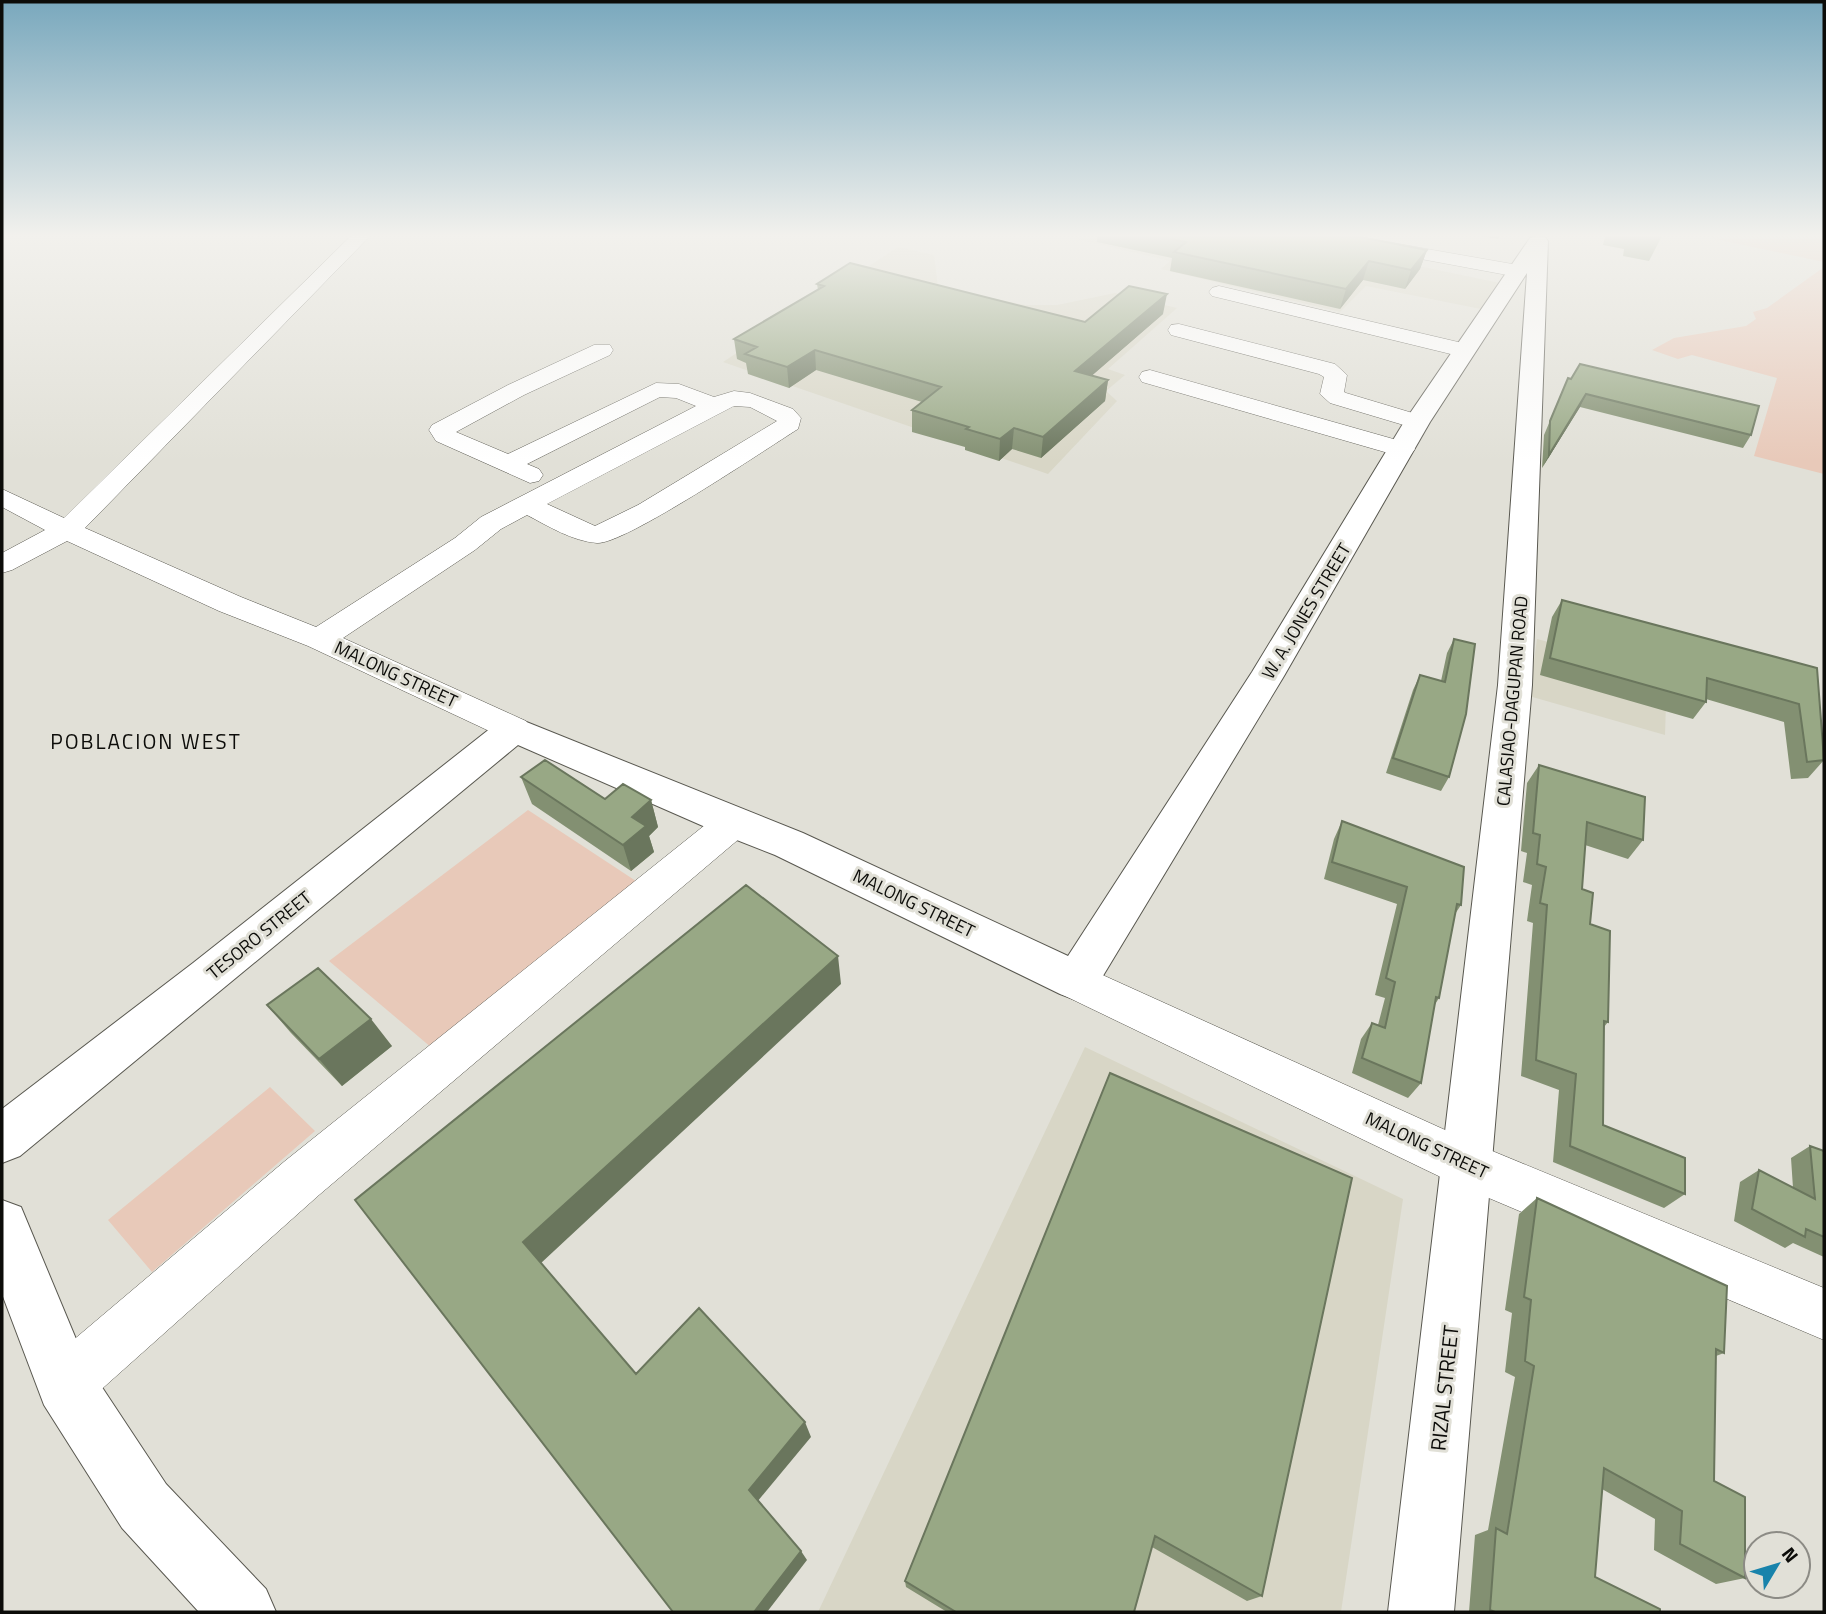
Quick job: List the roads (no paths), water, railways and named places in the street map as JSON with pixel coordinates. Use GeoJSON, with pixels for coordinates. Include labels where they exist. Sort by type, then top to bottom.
{"type":"FeatureCollection","features":[{"type":"Feature","properties":{"kind":"main road","name":"W. A. JONES STREET"},"geometry":{"type":"LineString","coordinates":[[1076,981],[1268,676],[1409,436],[1490,311]]}},
{"type":"Feature","properties":{"kind":"main road","name":"CALASIAO-DAGUPAN ROAD"},"geometry":{"type":"LineString","coordinates":[[1468,1165],[1515,685],[1536,311]]}},
{"type":"Feature","properties":{"kind":"main road","name":"MALONG STREET"},"geometry":{"type":"LineString","coordinates":[[514,729],[733,823],[789,844],[1076,981]]}},
{"type":"Feature","properties":{"kind":"main road","name":"TESORO STREET"},"geometry":{"type":"LineString","coordinates":[[2,1139],[209,976],[514,729]]}},
{"type":"Feature","properties":{"kind":"main road","name":"RIZAL STREET"},"geometry":{"type":"LineString","coordinates":[[1421,1612],[1468,1165]]}},
{"type":"Feature","properties":{"kind":"main road"},"geometry":{"type":"LineString","coordinates":[[2,1226],[65,1384],[144,1506],[243,1612]]}},
{"type":"Feature","properties":{"kind":"street"},"geometry":{"type":"LineString","coordinates":[[2,564],[66,530],[169,431],[286,311]]}},
{"type":"Feature","properties":{"kind":"street"},"geometry":{"type":"LineString","coordinates":[[1302,311],[1463,349]]}},
{"type":"Feature","properties":{"kind":"street"},"geometry":{"type":"LineString","coordinates":[[1179,330],[1327,369],[1336,374],[1332,394],[1409,436]]}},
{"type":"Feature","properties":{"kind":"street"},"geometry":{"type":"LineString","coordinates":[[555,488],[509,463],[444,436],[441,430],[516,390],[602,350]]}},
{"type":"Feature","properties":{"kind":"street"},"geometry":{"type":"LineString","coordinates":[[1150,377],[1409,436]]}},
{"type":"Feature","properties":{"kind":"street"},"geometry":{"type":"LineString","coordinates":[[509,463],[656,390],[679,391],[715,405]]}},
{"type":"Feature","properties":{"kind":"street"},"geometry":{"type":"LineString","coordinates":[[319,639],[465,544],[478,531],[729,398],[741,397],[789,418],[789,424],[648,511],[598,535],[575,529],[529,505]]}},
{"type":"Feature","properties":{"kind":"street","name":"MALONG STREET"},"geometry":{"type":"LineString","coordinates":[[2,497],[66,530],[230,604],[319,639],[514,729]]}},
{"type":"Feature","properties":{"kind":"street"},"geometry":{"type":"LineString","coordinates":[[65,1384],[302,1178],[733,823]]}},
{"type":"Feature","properties":{"kind":"street","name":"MALONG STREET"},"geometry":{"type":"LineString","coordinates":[[1076,981],[1468,1165],[1824,1314]]}},
{"type":"Feature","properties":{"kind":"district","name":"POBLACION WEST"},"geometry":{"type":"Point","coordinates":[146,741]}}]}
